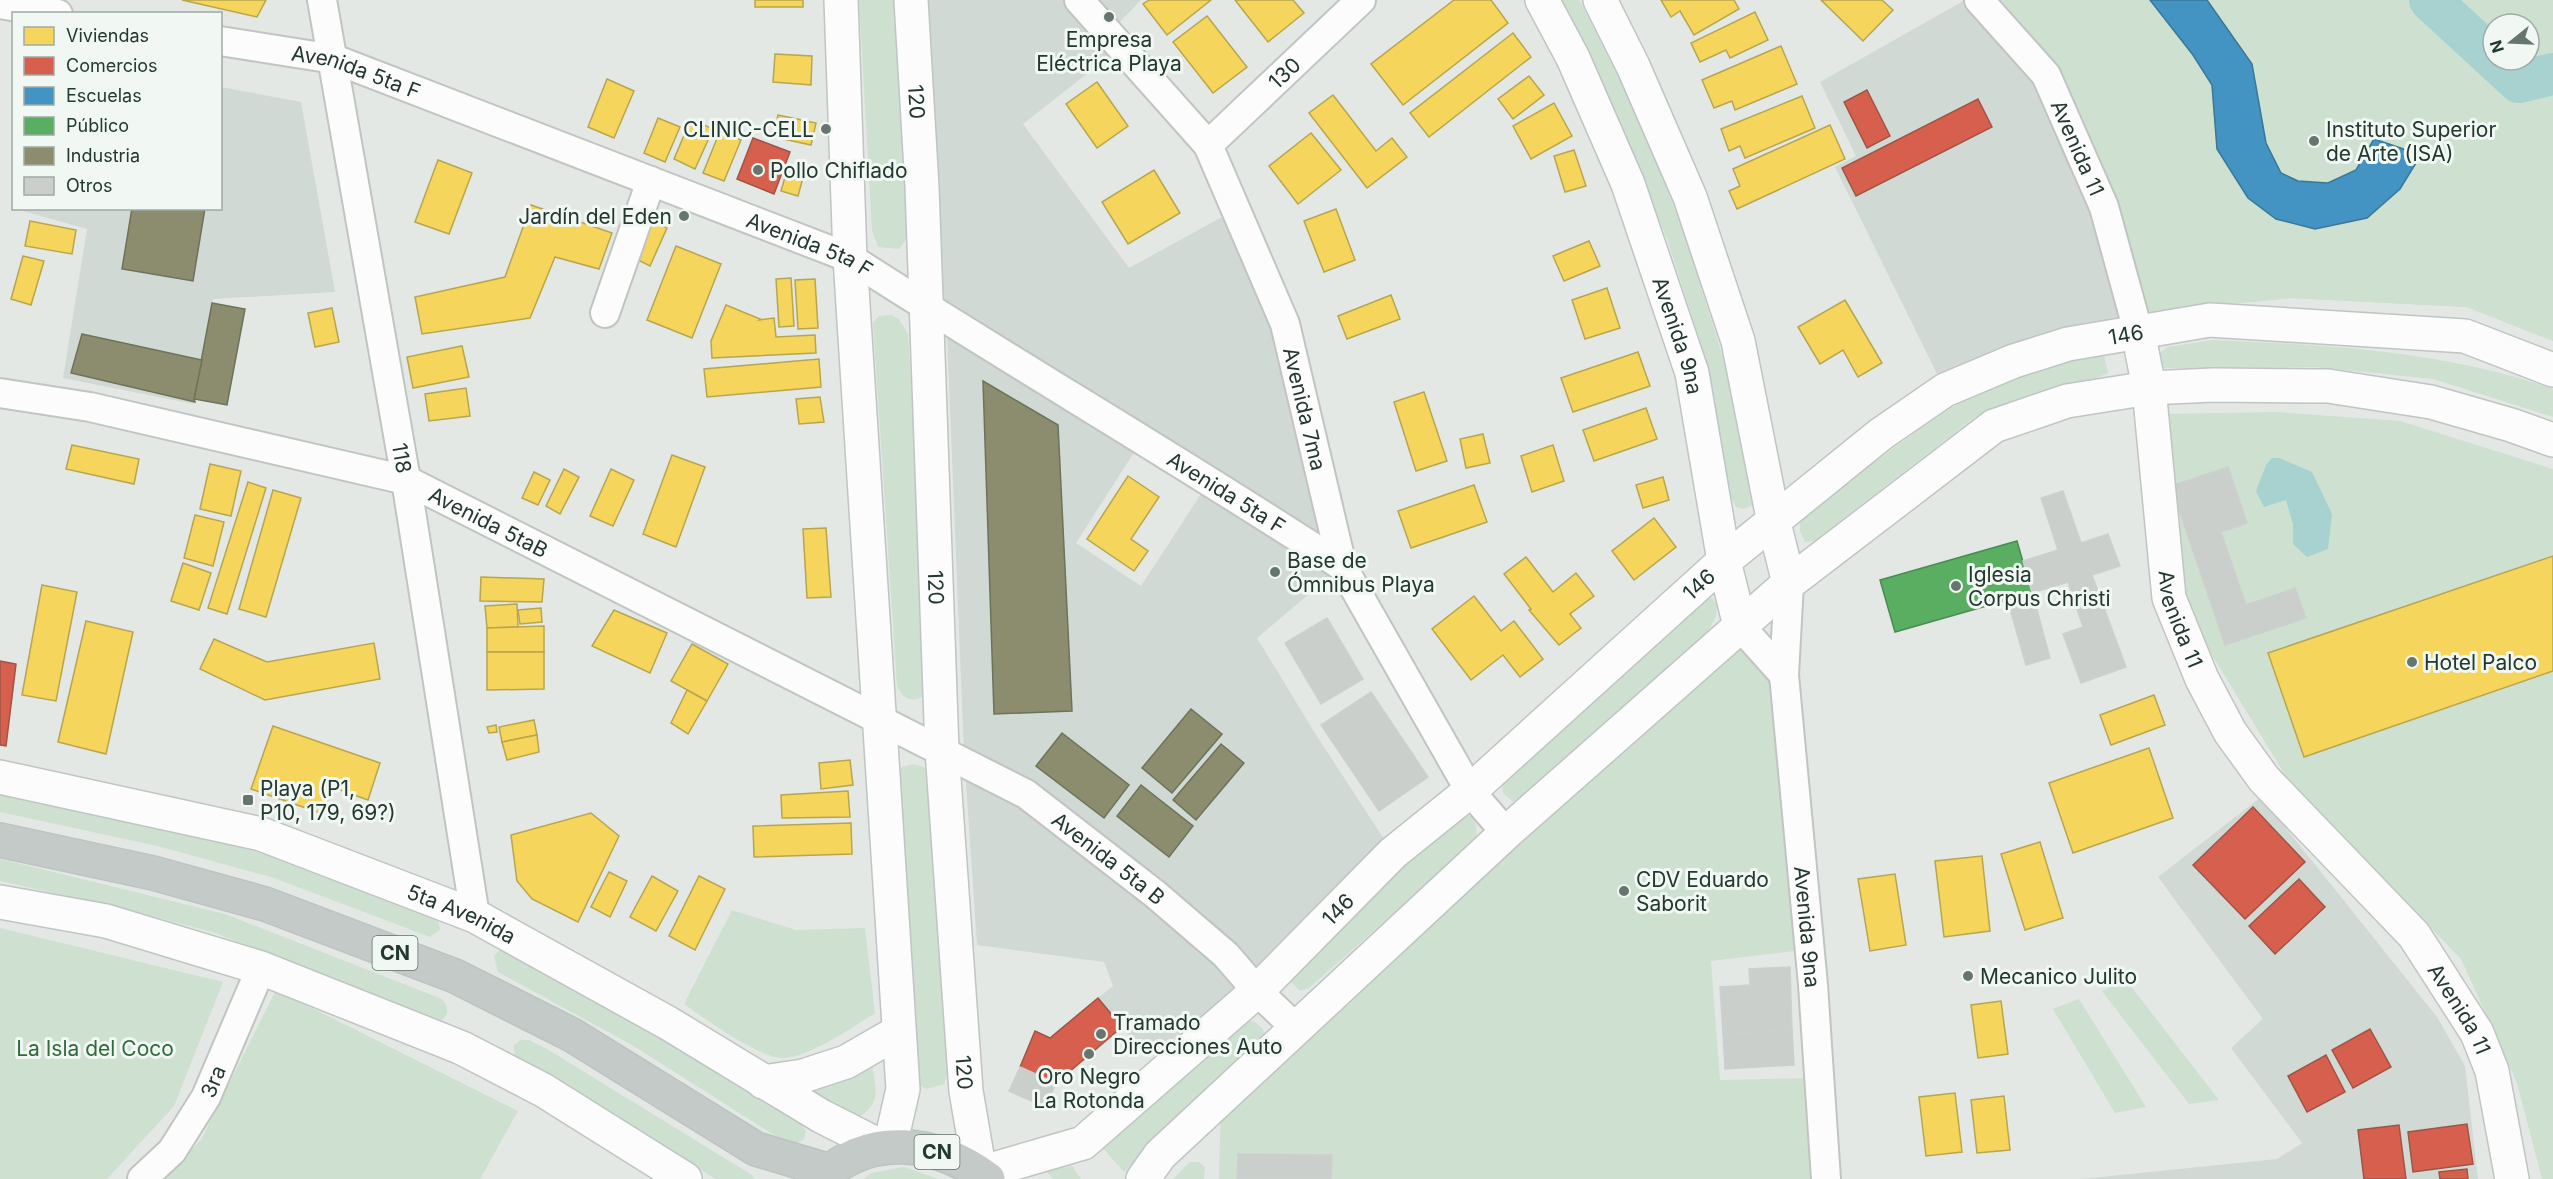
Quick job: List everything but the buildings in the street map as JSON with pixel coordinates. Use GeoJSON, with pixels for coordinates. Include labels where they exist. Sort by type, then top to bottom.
{"type":"FeatureCollection","features":[{"type":"Feature","properties":{"kind":"highway","name":"CN"},"geometry":{"type":"LineString","coordinates":[[0,840],[153,873],[265,904],[455,976],[572,1035],[756,1149],[826,1175],[856,1156],[886,1147],[913,1146],[945,1154],[984,1176]]}},
{"type":"Feature","properties":{"kind":"highway","name":"CN"},"geometry":{"type":"LineString","coordinates":[[756,1149],[774,1179]]}},
{"type":"Feature","properties":{"kind":"main road"},"geometry":{"type":"LineString","coordinates":[[841,0],[850,258],[903,1089],[886,1147]]}},
{"type":"Feature","properties":{"kind":"main road","name":"120"},"geometry":{"type":"LineString","coordinates":[[911,0],[927,308],[942,750],[966,1091],[984,1176]]}},
{"type":"Feature","properties":{"kind":"main road","name":"Avenida 9na"},"geometry":{"type":"LineString","coordinates":[[1542,0],[1573,58],[1628,184],[1692,373],[1724,561],[1740,626]]}},
{"type":"Feature","properties":{"kind":"main road","name":"Avenida 9na"},"geometry":{"type":"LineString","coordinates":[[1600,0],[1633,66],[1690,197],[1735,330],[1774,523],[1789,583]]}},
{"type":"Feature","properties":{"kind":"main road","name":"146"},"geometry":{"type":"LineString","coordinates":[[984,1176],[1083,1143],[1257,991],[1393,853],[1470,790],[1724,561],[1774,523],[1881,434],[1945,390],[2014,361],[2057,348],[2138,331],[2210,320],[2465,336],[2553,370]]}},
{"type":"Feature","properties":{"kind":"main road","name":"Avenida 11"},"geometry":{"type":"LineString","coordinates":[[2138,331],[2150,388],[2169,598],[2202,679],[2230,732],[2264,779],[2414,935],[2477,1033],[2492,1071],[2512,1179]]}},
{"type":"Feature","properties":{"kind":"main road"},"geometry":{"type":"LineString","coordinates":[[1143,1179],[1160,1155],[1506,834],[1740,626],[1789,583],[1994,426],[2067,401],[2150,388],[2213,385],[2328,386],[2431,402],[2511,425],[2553,440]]}},
{"type":"Feature","properties":{"kind":"main road","name":"5ta Avenida"},"geometry":{"type":"LineString","coordinates":[[0,777],[261,834],[475,916],[668,1023],[821,1116],[886,1147]]}},
{"type":"Feature","properties":{"kind":"main road"},"geometry":{"type":"LineString","coordinates":[[0,902],[106,921],[261,968],[462,1048],[543,1090],[685,1179]]}},
{"type":"Feature","properties":{"kind":"main road"},"geometry":{"type":"LineString","coordinates":[[762,1082],[803,1076],[846,1062],[898,1032]]}},
{"type":"Feature","properties":{"kind":"street","name":"118"},"geometry":{"type":"LineString","coordinates":[[322,0],[406,480],[475,916]]}},
{"type":"Feature","properties":{"kind":"street","name":"Avenida 7ma"},"geometry":{"type":"LineString","coordinates":[[1079,0],[1208,145],[1285,324],[1342,566],[1470,790],[1506,834]]}},
{"type":"Feature","properties":{"kind":"street","name":"130"},"geometry":{"type":"LineString","coordinates":[[1208,145],[1361,0]]}},
{"type":"Feature","properties":{"kind":"street","name":"Avenida 11"},"geometry":{"type":"LineString","coordinates":[[1979,0],[2046,75],[2104,207],[2138,331]]}},
{"type":"Feature","properties":{"kind":"street"},"geometry":{"type":"LineString","coordinates":[[0,4],[46,12]]}},
{"type":"Feature","properties":{"kind":"street","name":"Avenida 5ta F"},"geometry":{"type":"LineString","coordinates":[[222,40],[334,59],[850,258],[927,308],[1220,486],[1342,566]]}},
{"type":"Feature","properties":{"kind":"street"},"geometry":{"type":"LineString","coordinates":[[605,313],[651,181]]}},
{"type":"Feature","properties":{"kind":"street","name":"Avenida 5taB"},"geometry":{"type":"LineString","coordinates":[[0,393],[90,407],[406,480],[942,750]]}},
{"type":"Feature","properties":{"kind":"street","name":"Avenida 9na"},"geometry":{"type":"LineString","coordinates":[[1789,583],[1784,675],[1813,985],[1826,1179]]}},
{"type":"Feature","properties":{"kind":"street","name":"Avenida 9na"},"geometry":{"type":"LineString","coordinates":[[1740,626],[1784,675]]}},
{"type":"Feature","properties":{"kind":"street","name":"Avenida 5ta B"},"geometry":{"type":"LineString","coordinates":[[942,750],[1035,801],[1155,894],[1226,955],[1257,991],[1297,1029]]}},
{"type":"Feature","properties":{"kind":"street","name":"3ra"},"geometry":{"type":"LineString","coordinates":[[142,1179],[172,1151],[206,1097],[261,968]]}},
{"type":"Feature","properties":{"kind":"shaded area"},"geometry":{"type":"Polygon","coordinates":[[[912,0],[1141,0],[1109,33],[1121,47],[1023,124],[1129,268],[1235,210],[1285,324],[1342,566],[1257,638],[1313,730],[1393,853],[1257,991],[1146,1055],[1098,998],[1113,986],[1104,962],[977,945],[964,753],[947,335],[1135,451],[1076,543],[1141,586],[1201,494],[1217,475],[927,308],[912,0]]]}},
{"type":"Feature","properties":{"kind":"shaded area","name":"Instituto Superior de Arte (ISA)"},"geometry":{"type":"Polygon","coordinates":[[[1965,0],[2553,0],[2553,341],[2467,307],[2290,298],[2140,313],[2138,331],[1945,390],[1835,167],[1856,156],[1820,82],[1965,0]]]}},
{"type":"Feature","properties":{"kind":"shaded area"},"geometry":{"type":"Polygon","coordinates":[[[222,87],[301,102],[335,292],[213,299],[194,404],[63,378],[87,229],[23,211],[222,210],[222,87]]]}},
{"type":"Feature","properties":{"kind":"shaded area"},"geometry":{"type":"Polygon","coordinates":[[[2261,797],[2437,1017],[2465,1066],[2478,1179],[2081,1179],[2277,1159],[2302,1143],[2231,1048],[2263,1019],[2158,877],[2261,797]]]}},
{"type":"Feature","properties":{"kind":"green space"},"geometry":{"type":"Polygon","coordinates":[[[859,0],[894,0],[908,237],[899,249],[878,247],[872,231],[859,0]]]}},
{"type":"Feature","properties":{"kind":"green space"},"geometry":{"type":"Polygon","coordinates":[[[1559,0],[1579,0],[1584,9],[1635,109],[1682,227],[1726,367],[1754,497],[1753,505],[1744,509],[1736,507],[1730,495],[1704,353],[1667,239],[1620,120],[1559,0]]]}},
{"type":"Feature","properties":{"kind":"green space","name":"Instituto Superior de Arte (ISA)"},"geometry":{"type":"Polygon","coordinates":[[[1979,0],[2553,0],[2553,341],[2467,307],[2290,298],[2140,313],[2046,75],[1979,0]]]}},
{"type":"Feature","properties":{"kind":"green space"},"geometry":{"type":"Polygon","coordinates":[[[891,315],[899,319],[908,334],[930,692],[915,699],[903,695],[897,685],[873,323],[879,316],[891,315]]]}},
{"type":"Feature","properties":{"kind":"green space"},"geometry":{"type":"Polygon","coordinates":[[[2213,340],[2299,344],[2385,352],[2470,366],[2553,389],[2553,417],[2433,379],[2315,367],[2161,368],[2160,353],[2167,347],[2213,340]]]}},
{"type":"Feature","properties":{"kind":"green space"},"geometry":{"type":"Polygon","coordinates":[[[2093,351],[2104,355],[2108,373],[2027,397],[1975,417],[1814,541],[1805,542],[1800,531],[1800,521],[1806,512],[1975,392],[2093,351]]]}},
{"type":"Feature","properties":{"kind":"green space"},"geometry":{"type":"Polygon","coordinates":[[[2276,412],[2400,421],[2553,469],[2553,1179],[2542,1179],[2517,1083],[2461,959],[2290,783],[2181,604],[2158,414],[2276,412]]]}},
{"type":"Feature","properties":{"kind":"green space"},"geometry":{"type":"Polygon","coordinates":[[[1712,598],[1717,605],[1716,616],[1709,630],[1521,800],[1512,801],[1503,793],[1502,779],[1699,601],[1712,598]]]}},
{"type":"Feature","properties":{"kind":"green space","name":"CDV Eduardo Saborit"},"geometry":{"type":"Polygon","coordinates":[[[1740,626],[1784,675],[1810,949],[1711,961],[1720,1080],[1819,1078],[1826,1179],[1219,1179],[1221,1100],[1740,626]]]}},
{"type":"Feature","properties":{"kind":"green space"},"geometry":{"type":"Polygon","coordinates":[[[913,764],[924,767],[933,778],[948,1072],[944,1084],[927,1089],[919,1085],[897,776],[902,767],[913,764]]]}},
{"type":"Feature","properties":{"kind":"green space"},"geometry":{"type":"Polygon","coordinates":[[[0,793],[207,837],[283,860],[438,919],[440,930],[430,937],[274,878],[157,846],[0,812],[0,793]]]}},
{"type":"Feature","properties":{"kind":"green space"},"geometry":{"type":"Polygon","coordinates":[[[1471,816],[1476,826],[1474,842],[1309,988],[1300,991],[1289,980],[1287,964],[1455,821],[1471,816]]]}},
{"type":"Feature","properties":{"kind":"green space"},"geometry":{"type":"Polygon","coordinates":[[[0,859],[225,914],[442,999],[447,1006],[447,1014],[442,1020],[432,1020],[215,933],[125,909],[0,881],[0,859]]]}},
{"type":"Feature","properties":{"kind":"green space"},"geometry":{"type":"Polygon","coordinates":[[[732,910],[796,930],[865,928],[875,1013],[808,1052],[785,1058],[775,1057],[748,1045],[718,1028],[684,1004],[732,910]]]}},
{"type":"Feature","properties":{"kind":"green space","name":"La Isla del Coco"},"geometry":{"type":"Polygon","coordinates":[[[0,928],[223,982],[174,1106],[107,1179],[0,1179],[0,928]]]}},
{"type":"Feature","properties":{"kind":"green space"},"geometry":{"type":"Polygon","coordinates":[[[506,949],[614,1007],[800,1123],[806,1131],[804,1139],[794,1145],[785,1142],[632,1045],[498,972],[494,956],[506,949]]]}},
{"type":"Feature","properties":{"kind":"green space"},"geometry":{"type":"Polygon","coordinates":[[[2126,980],[2219,1100],[2189,1104],[2102,991],[2126,980]]]}},
{"type":"Feature","properties":{"kind":"green space"},"geometry":{"type":"Polygon","coordinates":[[[276,990],[518,1111],[480,1179],[162,1179],[201,1140],[276,990]]]}},
{"type":"Feature","properties":{"kind":"green space"},"geometry":{"type":"Polygon","coordinates":[[[2079,999],[2146,1107],[2115,1113],[2053,1009],[2079,999]]]}},
{"type":"Feature","properties":{"kind":"green space"},"geometry":{"type":"Polygon","coordinates":[[[1245,1020],[1255,1022],[1263,1029],[1265,1038],[1124,1172],[1100,1145],[1245,1020]]]}},
{"type":"Feature","properties":{"kind":"green space"},"geometry":{"type":"Polygon","coordinates":[[[521,1040],[529,1040],[547,1049],[752,1175],[755,1179],[716,1179],[515,1058],[514,1045],[521,1040]]]}},
{"type":"Feature","properties":{"kind":"green space"},"geometry":{"type":"Polygon","coordinates":[[[872,1063],[876,1093],[872,1106],[859,1117],[840,1113],[803,1087],[872,1063]]]}},
{"type":"Feature","properties":{"kind":"green space"},"geometry":{"type":"Polygon","coordinates":[[[1190,1162],[1199,1162],[1205,1167],[1204,1179],[1173,1179],[1190,1162]]]}},
{"type":"Feature","properties":{"kind":"green space"},"geometry":{"type":"Polygon","coordinates":[[[1072,1166],[1081,1179],[1053,1179],[1046,1171],[1072,1166]]]}},
{"type":"Feature","properties":{"kind":"green space"},"geometry":{"type":"Polygon","coordinates":[[[904,1167],[939,1179],[864,1179],[871,1173],[904,1167]]]}},
{"type":"Feature","properties":{"kind":"water"},"geometry":{"type":"Polygon","coordinates":[[[2272,458],[2279,458],[2312,472],[2332,514],[2328,549],[2307,557],[2293,544],[2293,524],[2286,500],[2264,507],[2256,491],[2266,465],[2272,458]]]}},
{"type":"Feature","properties":{"kind":"waterway"},"geometry":{"type":"LineString","coordinates":[[2430,0],[2481,47]]}},
{"type":"Feature","properties":{"kind":"waterway"},"geometry":{"type":"LineString","coordinates":[[2508,72],[2519,82],[2553,74]]}},
{"type":"Feature","properties":{"kind":"place","name":"Empresa Eléctrica Playa"},"geometry":{"type":"Point","coordinates":[1109,17]}},
{"type":"Feature","properties":{"kind":"place","name":"CLINIC-CELL"},"geometry":{"type":"Point","coordinates":[826,129]}},
{"type":"Feature","properties":{"kind":"place","name":"Instituto Superior de Arte (ISA)"},"geometry":{"type":"Point","coordinates":[2314,141]}},
{"type":"Feature","properties":{"kind":"place","name":"Pollo Chiflado"},"geometry":{"type":"Point","coordinates":[758,170]}},
{"type":"Feature","properties":{"kind":"place","name":"Jardín del Eden"},"geometry":{"type":"Point","coordinates":[684,216]}},
{"type":"Feature","properties":{"kind":"place","name":"Base de Ómnibus Playa"},"geometry":{"type":"Point","coordinates":[1275,572]}},
{"type":"Feature","properties":{"kind":"place","name":"Iglesia Corpus Christi"},"geometry":{"type":"Point","coordinates":[1956,586]}},
{"type":"Feature","properties":{"kind":"place","name":"Hotel Palco"},"geometry":{"type":"Point","coordinates":[2412,662]}},
{"type":"Feature","properties":{"kind":"place","name":"Playa (P1, P10, 179, 69?)"},"geometry":{"type":"Point","coordinates":[248,800]}},
{"type":"Feature","properties":{"kind":"place","name":"CDV Eduardo Saborit"},"geometry":{"type":"Point","coordinates":[1624,891]}},
{"type":"Feature","properties":{"kind":"place","name":"Mecanico Julito"},"geometry":{"type":"Point","coordinates":[1968,976]}},
{"type":"Feature","properties":{"kind":"place","name":"Tramado Direcciones Auto"},"geometry":{"type":"Point","coordinates":[1101,1034]}},
{"type":"Feature","properties":{"kind":"place","name":"Oro Negro La Rotonda"},"geometry":{"type":"Point","coordinates":[1089,1054]}}]}
